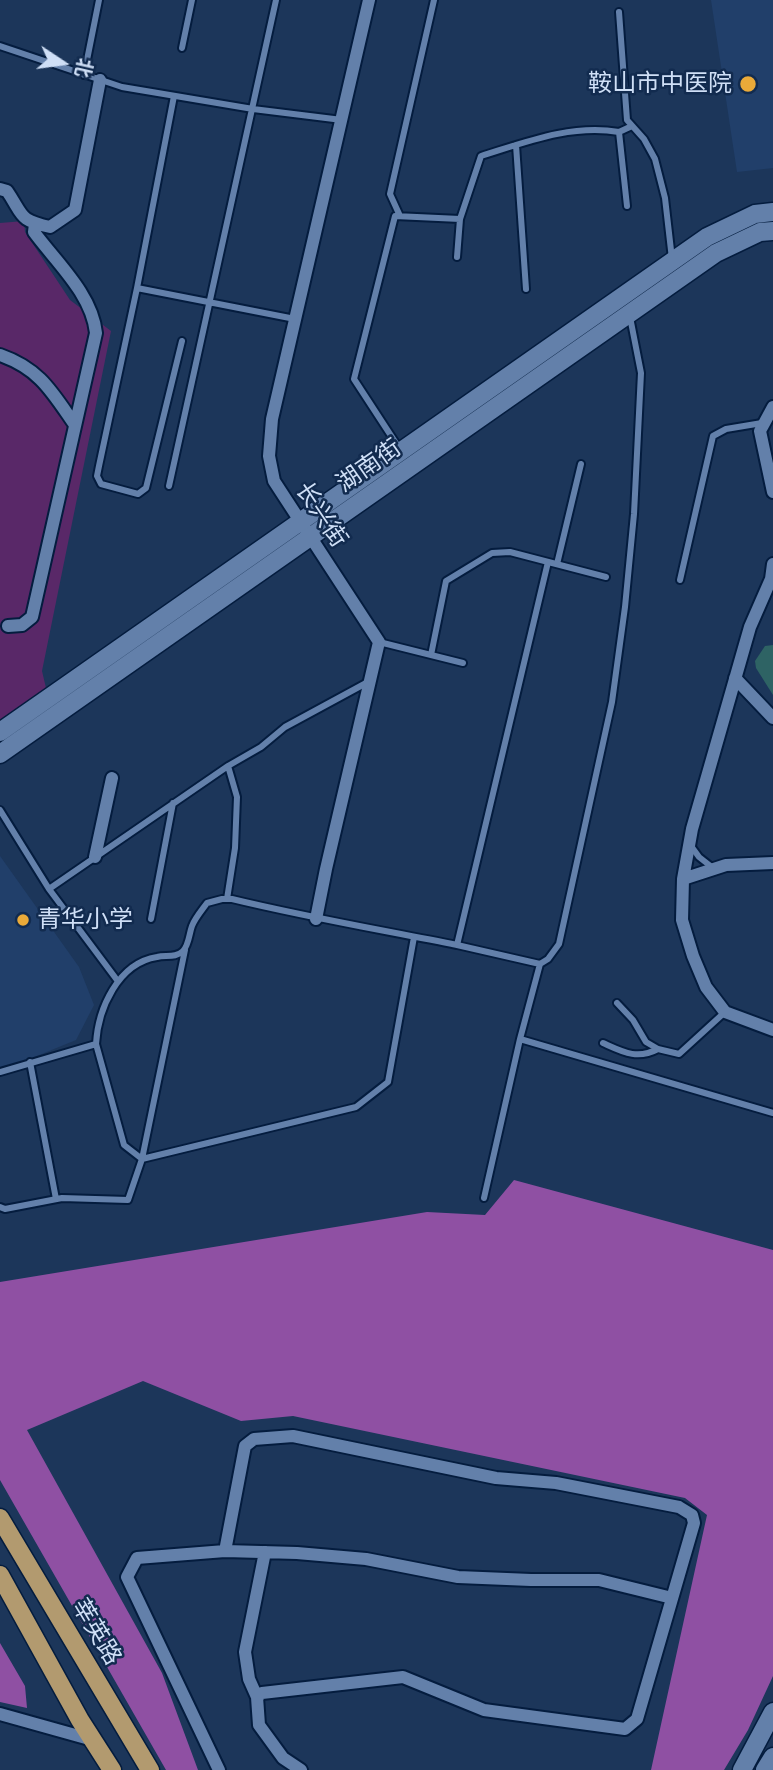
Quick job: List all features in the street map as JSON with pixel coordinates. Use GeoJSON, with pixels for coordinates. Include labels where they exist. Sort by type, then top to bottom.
{"type":"FeatureCollection","features":[{"type":"Feature","properties":{"kind":"main road","name":"湖南街"},"geometry":{"type":"LineString","coordinates":[[0,754],[306,530],[401,451],[707,237],[755,214],[773,212]]}},
{"type":"Feature","properties":{"kind":"main road","name":"湖南街"},"geometry":{"type":"LineString","coordinates":[[0,732],[629,314],[716,253],[760,232],[773,231]]}},
{"type":"Feature","properties":{"kind":"main road","name":"莘英路"},"geometry":{"type":"LineString","coordinates":[[0,1518],[150,1770]]}},
{"type":"Feature","properties":{"kind":"main road"},"geometry":{"type":"LineString","coordinates":[[0,1575],[112,1770]]}},
{"type":"Feature","properties":{"kind":"main road"},"geometry":{"type":"LineString","coordinates":[[742,1770],[773,1712]]}},
{"type":"Feature","properties":{"kind":"street","name":"长兴街"},"geometry":{"type":"LineString","coordinates":[[369,0],[272,419],[269,456],[274,481],[379,642]]}},
{"type":"Feature","properties":{"kind":"street"},"geometry":{"type":"LineString","coordinates":[[0,188],[7,191],[20,215],[35,224],[50,227],[75,209],[100,80]]}},
{"type":"Feature","properties":{"kind":"street"},"geometry":{"type":"LineString","coordinates":[[8,626],[22,625],[32,617],[96,333],[94,316],[82,295],[34,232],[35,224]]}},
{"type":"Feature","properties":{"kind":"street"},"geometry":{"type":"LineString","coordinates":[[0,355],[26,366],[47,385],[75,425]]}},
{"type":"Feature","properties":{"kind":"street"},"geometry":{"type":"LineString","coordinates":[[773,407],[760,431],[768,441],[773,492]]}},
{"type":"Feature","properties":{"kind":"street"},"geometry":{"type":"LineString","coordinates":[[773,564],[771,579],[750,627],[690,844],[683,879],[682,920],[706,987],[725,1012],[773,1030]]}},
{"type":"Feature","properties":{"kind":"street"},"geometry":{"type":"LineString","coordinates":[[316,919],[379,642]]}},
{"type":"Feature","properties":{"kind":"street"},"geometry":{"type":"LineString","coordinates":[[735,678],[773,719]]}},
{"type":"Feature","properties":{"kind":"street"},"geometry":{"type":"LineString","coordinates":[[95,857],[112,778]]}},
{"type":"Feature","properties":{"kind":"street"},"geometry":{"type":"LineString","coordinates":[[683,879],[726,865],[773,863]]}},
{"type":"Feature","properties":{"kind":"street"},"geometry":{"type":"LineString","coordinates":[[225,1551],[245,1446],[254,1439],[293,1436],[496,1478],[556,1483],[679,1507],[692,1515],[694,1523],[637,1719],[625,1729],[484,1710],[403,1677],[262,1693],[257,1698]]}},
{"type":"Feature","properties":{"kind":"street"},"geometry":{"type":"LineString","coordinates":[[219,1770],[127,1577],[138,1558],[225,1551],[366,1559],[458,1577],[599,1580],[672,1598]]}},
{"type":"Feature","properties":{"kind":"street"},"geometry":{"type":"LineString","coordinates":[[265,1552],[245,1652],[249,1679],[257,1698],[260,1725],[283,1758],[301,1770]]}},
{"type":"Feature","properties":{"kind":"street"},"geometry":{"type":"LineString","coordinates":[[0,1714],[93,1740]]}},
{"type":"Feature","properties":{"kind":"lane"},"geometry":{"type":"LineString","coordinates":[[84,75],[99,0]]}},
{"type":"Feature","properties":{"kind":"lane"},"geometry":{"type":"LineString","coordinates":[[182,48],[192,0]]}},
{"type":"Feature","properties":{"kind":"lane"},"geometry":{"type":"LineString","coordinates":[[169,486],[276,0]]}},
{"type":"Feature","properties":{"kind":"lane"},"geometry":{"type":"LineString","coordinates":[[400,216],[390,194],[434,0]]}},
{"type":"Feature","properties":{"kind":"lane"},"geometry":{"type":"LineString","coordinates":[[619,12],[628,120],[644,139],[655,159],[665,198],[673,261]]}},
{"type":"Feature","properties":{"kind":"lane"},"geometry":{"type":"LineString","coordinates":[[0,46],[122,87],[342,120]]}},
{"type":"Feature","properties":{"kind":"lane"},"geometry":{"type":"LineString","coordinates":[[174,96],[97,476],[101,484],[138,494],[146,488],[182,341]]}},
{"type":"Feature","properties":{"kind":"lane"},"geometry":{"type":"LineString","coordinates":[[457,257],[460,219],[481,156],[568,131],[599,128],[619,132],[632,126]]}},
{"type":"Feature","properties":{"kind":"lane"},"geometry":{"type":"LineString","coordinates":[[619,132],[627,205]]}},
{"type":"Feature","properties":{"kind":"lane"},"geometry":{"type":"LineString","coordinates":[[516,145],[526,289]]}},
{"type":"Feature","properties":{"kind":"lane"},"geometry":{"type":"LineString","coordinates":[[401,451],[354,379],[396,216],[460,219]]}},
{"type":"Feature","properties":{"kind":"lane"},"geometry":{"type":"LineString","coordinates":[[137,288],[295,319]]}},
{"type":"Feature","properties":{"kind":"lane"},"geometry":{"type":"LineString","coordinates":[[484,1198],[540,964],[548,959],[559,944],[612,702],[634,514],[641,373],[629,314]]}},
{"type":"Feature","properties":{"kind":"lane"},"geometry":{"type":"LineString","coordinates":[[680,580],[713,436],[726,429],[764,423]]}},
{"type":"Feature","properties":{"kind":"lane"},"geometry":{"type":"LineString","coordinates":[[557,564],[581,464]]}},
{"type":"Feature","properties":{"kind":"lane"},"geometry":{"type":"LineString","coordinates":[[431,655],[446,581],[492,553],[510,552],[606,577]]}},
{"type":"Feature","properties":{"kind":"lane"},"geometry":{"type":"LineString","coordinates":[[457,945],[548,562]]}},
{"type":"Feature","properties":{"kind":"lane"},"geometry":{"type":"LineString","coordinates":[[379,642],[463,663]]}},
{"type":"Feature","properties":{"kind":"lane"},"geometry":{"type":"LineString","coordinates":[[49,889],[228,766],[261,747],[285,727],[370,681]]}},
{"type":"Feature","properties":{"kind":"lane"},"geometry":{"type":"LineString","coordinates":[[227,899],[235,848],[237,797],[228,766]]}},
{"type":"Feature","properties":{"kind":"lane"},"geometry":{"type":"LineString","coordinates":[[150,919],[173,803]]}},
{"type":"Feature","properties":{"kind":"lane"},"geometry":{"type":"LineString","coordinates":[[0,810],[49,889],[117,980]]}},
{"type":"Feature","properties":{"kind":"lane"},"geometry":{"type":"LineString","coordinates":[[690,844],[699,857],[715,869]]}},
{"type":"Feature","properties":{"kind":"lane"},"geometry":{"type":"LineString","coordinates":[[0,1207],[5,1209],[56,1199],[128,1200],[142,1159],[185,950],[192,925],[207,903],[227,899],[540,964]]}},
{"type":"Feature","properties":{"kind":"lane"},"geometry":{"type":"LineString","coordinates":[[142,1159],[356,1107],[388,1082],[414,937]]}},
{"type":"Feature","properties":{"kind":"lane"},"geometry":{"type":"LineString","coordinates":[[142,1159],[124,1144],[96,1044],[97,1028],[117,980],[136,965],[155,957],[176,956],[185,950]]}},
{"type":"Feature","properties":{"kind":"lane"},"geometry":{"type":"LineString","coordinates":[[617,1003],[633,1020],[646,1042],[658,1049],[679,1054],[725,1012]]}},
{"type":"Feature","properties":{"kind":"lane"},"geometry":{"type":"LineString","coordinates":[[520,1039],[773,1113]]}},
{"type":"Feature","properties":{"kind":"lane"},"geometry":{"type":"LineString","coordinates":[[603,1043],[632,1055],[646,1055],[658,1049]]}},
{"type":"Feature","properties":{"kind":"lane"},"geometry":{"type":"LineString","coordinates":[[0,1072],[96,1044]]}},
{"type":"Feature","properties":{"kind":"lane"},"geometry":{"type":"LineString","coordinates":[[30,1062],[56,1199]]}},
{"type":"Feature","properties":{"kind":"shaded area","name":"鞍山市中医院"},"geometry":{"type":"Polygon","coordinates":[[[711,0],[773,0],[773,168],[737,172],[711,0]]]}},
{"type":"Feature","properties":{"kind":"shaded area"},"geometry":{"type":"Polygon","coordinates":[[[24,221],[25,232],[70,300],[111,331],[42,671],[46,688],[0,720],[0,223],[24,221]]]}},
{"type":"Feature","properties":{"kind":"shaded area"},"geometry":{"type":"Polygon","coordinates":[[[773,645],[773,695],[756,668],[755,661],[765,646],[773,645]]]}},
{"type":"Feature","properties":{"kind":"shaded area","name":"青华小学"},"geometry":{"type":"Polygon","coordinates":[[[0,856],[79,967],[94,1005],[76,1040],[0,1071],[0,856]]]}},
{"type":"Feature","properties":{"kind":"shaded area"},"geometry":{"type":"Polygon","coordinates":[[[514,1180],[773,1250],[773,1676],[748,1730],[724,1770],[651,1770],[707,1515],[685,1498],[293,1416],[241,1421],[143,1381],[27,1430],[162,1673],[198,1770],[166,1770],[0,1480],[0,1282],[427,1212],[485,1215],[514,1180]]]}},
{"type":"Feature","properties":{"kind":"shaded area"},"geometry":{"type":"Polygon","coordinates":[[[0,1643],[25,1686],[27,1708],[0,1702],[0,1643]]]}},
{"type":"Feature","properties":{"kind":"place","name":"鞍山市中医院"},"geometry":{"type":"Point","coordinates":[748,84]}},
{"type":"Feature","properties":{"kind":"place","name":"青华小学"},"geometry":{"type":"Point","coordinates":[23,920]}}]}
